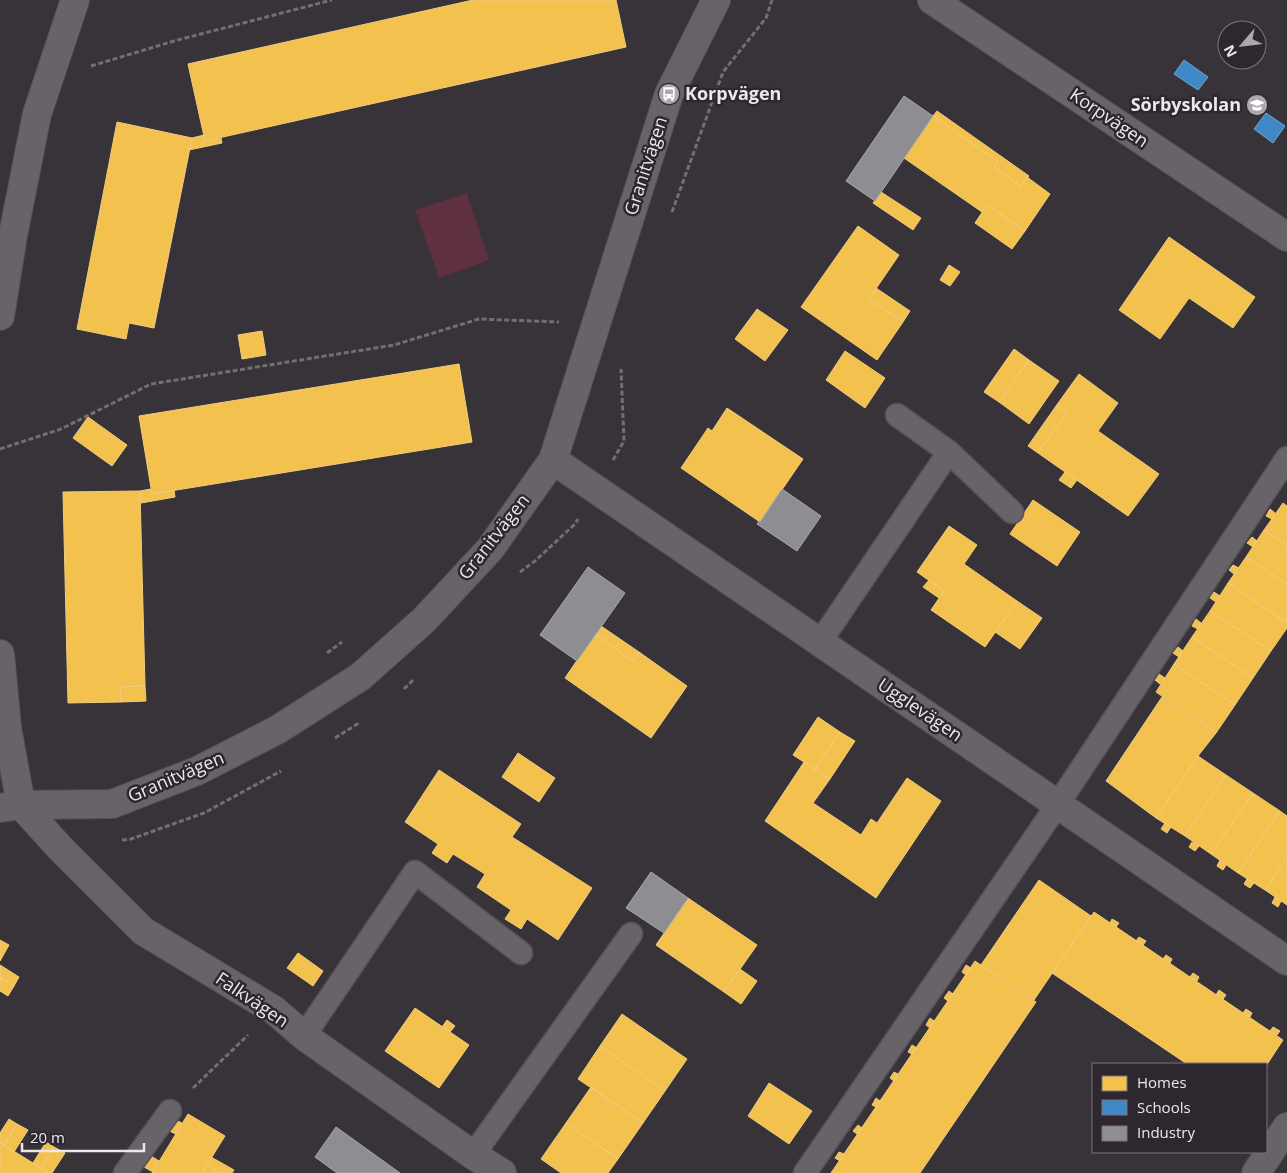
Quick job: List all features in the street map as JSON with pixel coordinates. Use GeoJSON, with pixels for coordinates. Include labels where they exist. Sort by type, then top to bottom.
{"type":"FeatureCollection","features":[{"type":"Feature","properties":{"kind":"street"},"geometry":{"type":"LineString","coordinates":[[0,316],[37,114],[75,0]]}},
{"type":"Feature","properties":{"kind":"street","name":"Granitvägen"},"geometry":{"type":"LineString","coordinates":[[11,807],[112,804],[197,771],[277,730],[360,677],[424,620],[490,549],[553,460],[669,94],[716,0]]}},
{"type":"Feature","properties":{"kind":"street","name":"Korpvägen"},"geometry":{"type":"LineString","coordinates":[[932,0],[1287,237]]}},
{"type":"Feature","properties":{"kind":"street","name":"Ugglevägen"},"geometry":{"type":"LineString","coordinates":[[553,460],[1287,961]]}},
{"type":"Feature","properties":{"kind":"street"},"geometry":{"type":"LineString","coordinates":[[0,654],[7,728],[11,807]]}},
{"type":"Feature","properties":{"kind":"street","name":"Falkvägen"},"geometry":{"type":"LineString","coordinates":[[11,807],[61,849],[143,931],[274,1010],[304,1036],[473,1155],[502,1173]]}},
{"type":"Feature","properties":{"kind":"street"},"geometry":{"type":"LineString","coordinates":[[1256,1173],[1287,1127]]}},
{"type":"Feature","properties":{"kind":"lane"},"geometry":{"type":"LineString","coordinates":[[897,415],[949,452],[1012,512]]}},
{"type":"Feature","properties":{"kind":"lane"},"geometry":{"type":"LineString","coordinates":[[820,642],[949,452]]}},
{"type":"Feature","properties":{"kind":"lane"},"geometry":{"type":"LineString","coordinates":[[805,1173],[1058,804],[1287,458]]}},
{"type":"Feature","properties":{"kind":"lane"},"geometry":{"type":"LineString","coordinates":[[304,1036],[415,872],[521,953]]}},
{"type":"Feature","properties":{"kind":"lane"},"geometry":{"type":"LineString","coordinates":[[473,1155],[631,934]]}},
{"type":"Feature","properties":{"kind":"lane"},"geometry":{"type":"LineString","coordinates":[[125,1173],[170,1111]]}},
{"type":"Feature","properties":{"kind":"path"},"geometry":{"type":"LineString","coordinates":[[49,78],[174,41],[332,0]]}},
{"type":"Feature","properties":{"kind":"path"},"geometry":{"type":"LineString","coordinates":[[0,449],[61,429],[151,384],[394,344],[479,319],[561,322]]}},
{"type":"Feature","properties":{"kind":"path"},"geometry":{"type":"LineString","coordinates":[[324,655],[346,639]]}},
{"type":"Feature","properties":{"kind":"path"},"geometry":{"type":"LineString","coordinates":[[170,1111],[274,1010]]}},
{"type":"Feature","properties":{"kind":"shaded area"},"geometry":{"type":"Polygon","coordinates":[[[467,193],[489,260],[439,278],[415,210],[467,193]]]}},
{"type":"Feature","properties":{"kind":"building: Homes"},"geometry":{"type":"Polygon","coordinates":[[[473,0],[616,0],[626,47],[205,141],[188,64],[473,0]]]}},
{"type":"Feature","properties":{"kind":"building: Homes"},"geometry":{"type":"Polygon","coordinates":[[[937,111],[1029,176],[1021,186],[994,167],[997,161],[933,116],[937,111]]]}},
{"type":"Feature","properties":{"kind":"building: Homes"},"geometry":{"type":"Polygon","coordinates":[[[933,116],[997,161],[994,167],[1021,186],[1027,177],[1050,194],[1025,231],[987,205],[982,212],[904,158],[933,116]]]}},
{"type":"Feature","properties":{"kind":"building: Homes"},"geometry":{"type":"Polygon","coordinates":[[[117,122],[192,138],[154,328],[129,323],[126,339],[77,329],[117,122]]]}},
{"type":"Feature","properties":{"kind":"building: Homes"},"geometry":{"type":"Polygon","coordinates":[[[204,135],[205,141],[221,138],[222,143],[189,150],[192,138],[204,135]]]}},
{"type":"Feature","properties":{"kind":"building: Homes"},"geometry":{"type":"Polygon","coordinates":[[[881,192],[921,218],[913,230],[873,203],[881,192]]]}},
{"type":"Feature","properties":{"kind":"building: Homes"},"geometry":{"type":"Polygon","coordinates":[[[987,205],[1025,231],[1012,249],[975,223],[987,205]]]}},
{"type":"Feature","properties":{"kind":"building: Homes"},"geometry":{"type":"Polygon","coordinates":[[[858,226],[899,255],[869,299],[903,322],[877,360],[801,307],[858,226]]]}},
{"type":"Feature","properties":{"kind":"building: Homes"},"geometry":{"type":"Polygon","coordinates":[[[1169,237],[1255,297],[1233,328],[1189,298],[1160,339],[1119,310],[1169,237]]]}},
{"type":"Feature","properties":{"kind":"building: Homes"},"geometry":{"type":"Polygon","coordinates":[[[949,265],[960,272],[950,286],[940,280],[949,265]]]}},
{"type":"Feature","properties":{"kind":"building: Homes"},"geometry":{"type":"Polygon","coordinates":[[[876,288],[910,311],[903,322],[869,299],[876,288]]]}},
{"type":"Feature","properties":{"kind":"building: Homes"},"geometry":{"type":"Polygon","coordinates":[[[757,309],[788,330],[765,361],[735,339],[757,309]]]}},
{"type":"Feature","properties":{"kind":"building: Homes"},"geometry":{"type":"Polygon","coordinates":[[[262,331],[266,355],[242,359],[238,335],[262,331]]]}},
{"type":"Feature","properties":{"kind":"building: Homes"},"geometry":{"type":"Polygon","coordinates":[[[1014,349],[1029,360],[999,402],[984,392],[1014,349]]]}},
{"type":"Feature","properties":{"kind":"building: Homes"},"geometry":{"type":"Polygon","coordinates":[[[845,351],[885,378],[865,408],[826,380],[845,351]]]}},
{"type":"Feature","properties":{"kind":"building: Homes"},"geometry":{"type":"Polygon","coordinates":[[[1029,360],[1059,381],[1029,424],[999,402],[1029,360]]]}},
{"type":"Feature","properties":{"kind":"building: Homes"},"geometry":{"type":"Polygon","coordinates":[[[459,364],[472,442],[152,494],[139,416],[459,364]]]}},
{"type":"Feature","properties":{"kind":"building: Homes"},"geometry":{"type":"Polygon","coordinates":[[[1079,374],[1118,403],[1098,431],[1159,474],[1128,516],[1038,453],[1067,413],[1056,406],[1079,374]]]}},
{"type":"Feature","properties":{"kind":"building: Homes"},"geometry":{"type":"Polygon","coordinates":[[[1056,406],[1067,413],[1038,453],[1028,446],[1056,406]]]}},
{"type":"Feature","properties":{"kind":"building: Homes"},"geometry":{"type":"Polygon","coordinates":[[[727,408],[803,459],[760,522],[681,468],[708,428],[712,431],[727,408]]]}},
{"type":"Feature","properties":{"kind":"building: Homes"},"geometry":{"type":"Polygon","coordinates":[[[88,417],[127,445],[112,466],[73,438],[88,417]]]}},
{"type":"Feature","properties":{"kind":"building: Homes"},"geometry":{"type":"Polygon","coordinates":[[[1065,472],[1077,480],[1071,488],[1059,480],[1065,472]]]}},
{"type":"Feature","properties":{"kind":"building: Homes"},"geometry":{"type":"Polygon","coordinates":[[[151,489],[152,494],[174,490],[175,497],[141,503],[140,491],[151,489]]]}},
{"type":"Feature","properties":{"kind":"building: Homes"},"geometry":{"type":"Polygon","coordinates":[[[140,491],[145,686],[120,687],[121,702],[68,703],[63,492],[140,491]]]}},
{"type":"Feature","properties":{"kind":"building: Homes"},"geometry":{"type":"Polygon","coordinates":[[[1033,500],[1080,532],[1057,566],[1010,534],[1033,500]]]}},
{"type":"Feature","properties":{"kind":"building: Homes"},"geometry":{"type":"Polygon","coordinates":[[[1283,503],[1287,506],[1287,545],[1264,530],[1283,503]]]}},
{"type":"Feature","properties":{"kind":"building: Homes"},"geometry":{"type":"Polygon","coordinates":[[[1270,509],[1275,513],[1272,519],[1266,516],[1270,509]]]}},
{"type":"Feature","properties":{"kind":"building: Homes"},"geometry":{"type":"Polygon","coordinates":[[[949,526],[977,545],[964,564],[1017,601],[985,647],[931,610],[944,591],[917,572],[949,526]]]}},
{"type":"Feature","properties":{"kind":"building: Homes"},"geometry":{"type":"Polygon","coordinates":[[[1264,530],[1287,545],[1287,584],[1246,557],[1264,530]]]}},
{"type":"Feature","properties":{"kind":"building: Homes"},"geometry":{"type":"Polygon","coordinates":[[[1252,537],[1257,541],[1253,547],[1247,543],[1252,537]]]}},
{"type":"Feature","properties":{"kind":"building: Homes"},"geometry":{"type":"Polygon","coordinates":[[[1246,557],[1287,584],[1287,623],[1228,583],[1246,557]]]}},
{"type":"Feature","properties":{"kind":"building: Homes"},"geometry":{"type":"Polygon","coordinates":[[[1233,565],[1239,568],[1234,574],[1229,570],[1233,565]]]}},
{"type":"Feature","properties":{"kind":"building: Homes"},"geometry":{"type":"Polygon","coordinates":[[[929,580],[944,591],[939,598],[923,587],[929,580]]]}},
{"type":"Feature","properties":{"kind":"building: Homes"},"geometry":{"type":"Polygon","coordinates":[[[1228,583],[1287,623],[1287,628],[1271,651],[1210,611],[1228,583]]]}},
{"type":"Feature","properties":{"kind":"building: Homes"},"geometry":{"type":"Polygon","coordinates":[[[1214,592],[1220,596],[1216,602],[1210,598],[1214,592]]]}},
{"type":"Feature","properties":{"kind":"building: Homes"},"geometry":{"type":"Polygon","coordinates":[[[1017,601],[1042,618],[1020,649],[995,632],[1017,601]]]}},
{"type":"Feature","properties":{"kind":"building: Homes"},"geometry":{"type":"Polygon","coordinates":[[[1210,611],[1271,651],[1253,678],[1192,637],[1210,611]]]}},
{"type":"Feature","properties":{"kind":"building: Homes"},"geometry":{"type":"Polygon","coordinates":[[[1196,619],[1201,623],[1198,629],[1192,626],[1196,619]]]}},
{"type":"Feature","properties":{"kind":"building: Homes"},"geometry":{"type":"Polygon","coordinates":[[[601,626],[639,652],[633,661],[595,634],[601,626]]]}},
{"type":"Feature","properties":{"kind":"building: Homes"},"geometry":{"type":"Polygon","coordinates":[[[595,634],[633,661],[639,652],[687,686],[651,738],[565,678],[595,634]]]}},
{"type":"Feature","properties":{"kind":"building: Homes"},"geometry":{"type":"Polygon","coordinates":[[[1192,637],[1253,678],[1235,705],[1174,664],[1192,637]]]}},
{"type":"Feature","properties":{"kind":"building: Homes"},"geometry":{"type":"Polygon","coordinates":[[[1178,647],[1183,651],[1179,657],[1173,653],[1178,647]]]}},
{"type":"Feature","properties":{"kind":"building: Homes"},"geometry":{"type":"Polygon","coordinates":[[[1174,664],[1235,705],[1216,733],[1156,692],[1174,664]]]}},
{"type":"Feature","properties":{"kind":"building: Homes"},"geometry":{"type":"Polygon","coordinates":[[[1159,674],[1165,678],[1160,684],[1155,680],[1159,674]]]}},
{"type":"Feature","properties":{"kind":"building: Homes"},"geometry":{"type":"Polygon","coordinates":[[[145,686],[146,701],[121,702],[120,687],[145,686]]]}},
{"type":"Feature","properties":{"kind":"building: Homes"},"geometry":{"type":"Polygon","coordinates":[[[1162,697],[1216,733],[1156,818],[1106,781],[1162,697]]]}},
{"type":"Feature","properties":{"kind":"building: Homes"},"geometry":{"type":"Polygon","coordinates":[[[818,717],[840,732],[815,769],[793,755],[818,717]]]}},
{"type":"Feature","properties":{"kind":"building: Homes"},"geometry":{"type":"Polygon","coordinates":[[[840,732],[855,741],[830,779],[815,769],[840,732]]]}},
{"type":"Feature","properties":{"kind":"building: Homes"},"geometry":{"type":"Polygon","coordinates":[[[518,753],[555,778],[539,802],[502,777],[518,753]]]}},
{"type":"Feature","properties":{"kind":"building: Homes"},"geometry":{"type":"Polygon","coordinates":[[[1198,756],[1226,775],[1185,836],[1156,818],[1198,756]]]}},
{"type":"Feature","properties":{"kind":"building: Homes"},"geometry":{"type":"Polygon","coordinates":[[[804,762],[830,779],[813,803],[861,835],[871,819],[877,823],[907,778],[941,801],[876,898],[765,821],[804,762]]]}},
{"type":"Feature","properties":{"kind":"building: Homes"},"geometry":{"type":"Polygon","coordinates":[[[439,770],[521,824],[512,837],[592,888],[558,940],[527,919],[521,929],[505,919],[511,910],[477,887],[485,874],[453,854],[447,863],[432,853],[438,844],[405,822],[439,770]]]}},
{"type":"Feature","properties":{"kind":"building: Homes"},"geometry":{"type":"Polygon","coordinates":[[[1226,775],[1253,793],[1211,854],[1185,836],[1226,775]]]}},
{"type":"Feature","properties":{"kind":"building: Homes"},"geometry":{"type":"Polygon","coordinates":[[[1253,793],[1280,811],[1238,873],[1211,854],[1253,793]]]}},
{"type":"Feature","properties":{"kind":"building: Homes"},"geometry":{"type":"Polygon","coordinates":[[[1280,811],[1287,816],[1287,858],[1265,890],[1238,873],[1280,811]]]}},
{"type":"Feature","properties":{"kind":"building: Homes"},"geometry":{"type":"Polygon","coordinates":[[[1165,823],[1171,827],[1167,833],[1161,829],[1165,823]]]}},
{"type":"Feature","properties":{"kind":"building: Homes"},"geometry":{"type":"Polygon","coordinates":[[[1192,842],[1199,846],[1195,851],[1189,847],[1192,842]]]}},
{"type":"Feature","properties":{"kind":"building: Homes"},"geometry":{"type":"Polygon","coordinates":[[[1287,858],[1287,905],[1265,890],[1287,858]]]}},
{"type":"Feature","properties":{"kind":"building: Homes"},"geometry":{"type":"Polygon","coordinates":[[[1220,860],[1226,865],[1223,870],[1217,866],[1220,860]]]}},
{"type":"Feature","properties":{"kind":"building: Homes"},"geometry":{"type":"Polygon","coordinates":[[[1247,879],[1254,883],[1250,888],[1244,884],[1247,879]]]}},
{"type":"Feature","properties":{"kind":"building: Homes"},"geometry":{"type":"Polygon","coordinates":[[[1039,880],[1091,916],[1034,1000],[981,965],[1039,880]]]}},
{"type":"Feature","properties":{"kind":"building: Homes"},"geometry":{"type":"Polygon","coordinates":[[[1275,897],[1281,901],[1278,907],[1272,903],[1275,897]]]}},
{"type":"Feature","properties":{"kind":"building: Homes"},"geometry":{"type":"Polygon","coordinates":[[[688,898],[757,945],[724,992],[656,945],[688,898]]]}},
{"type":"Feature","properties":{"kind":"building: Homes"},"geometry":{"type":"Polygon","coordinates":[[[1094,912],[1283,1040],[1267,1064],[1186,1063],[1052,973],[1094,912]]]}},
{"type":"Feature","properties":{"kind":"building: Homes"},"geometry":{"type":"Polygon","coordinates":[[[1112,919],[1119,923],[1116,927],[1110,923],[1112,919]]]}},
{"type":"Feature","properties":{"kind":"building: Homes"},"geometry":{"type":"Polygon","coordinates":[[[1139,937],[1146,941],[1143,945],[1136,941],[1139,937]]]}},
{"type":"Feature","properties":{"kind":"building: Homes"},"geometry":{"type":"Polygon","coordinates":[[[0,940],[9,945],[0,961],[0,940]]]}},
{"type":"Feature","properties":{"kind":"building: Homes"},"geometry":{"type":"Polygon","coordinates":[[[298,953],[323,971],[313,986],[287,968],[298,953]]]}},
{"type":"Feature","properties":{"kind":"building: Homes"},"geometry":{"type":"Polygon","coordinates":[[[1166,955],[1172,959],[1170,963],[1163,959],[1166,955]]]}},
{"type":"Feature","properties":{"kind":"building: Homes"},"geometry":{"type":"Polygon","coordinates":[[[975,961],[1036,1002],[920,1173],[831,1173],[975,961]]]}},
{"type":"Feature","properties":{"kind":"building: Homes"},"geometry":{"type":"Polygon","coordinates":[[[0,965],[19,977],[14,986],[0,977],[0,965]]]}},
{"type":"Feature","properties":{"kind":"building: Homes"},"geometry":{"type":"Polygon","coordinates":[[[966,965],[971,968],[966,975],[962,972],[966,965]]]}},
{"type":"Feature","properties":{"kind":"building: Homes"},"geometry":{"type":"Polygon","coordinates":[[[740,969],[757,981],[741,1004],[724,992],[740,969]]]}},
{"type":"Feature","properties":{"kind":"building: Homes"},"geometry":{"type":"Polygon","coordinates":[[[1193,973],[1199,977],[1197,981],[1190,977],[1193,973]]]}},
{"type":"Feature","properties":{"kind":"building: Homes"},"geometry":{"type":"Polygon","coordinates":[[[0,977],[14,986],[8,996],[0,991],[0,977]]]}},
{"type":"Feature","properties":{"kind":"building: Homes"},"geometry":{"type":"Polygon","coordinates":[[[1219,990],[1226,995],[1223,999],[1216,995],[1219,990]]]}},
{"type":"Feature","properties":{"kind":"building: Homes"},"geometry":{"type":"Polygon","coordinates":[[[949,991],[953,994],[948,1001],[944,998],[949,991]]]}},
{"type":"Feature","properties":{"kind":"building: Homes"},"geometry":{"type":"Polygon","coordinates":[[[415,1008],[469,1045],[439,1088],[385,1051],[415,1008]]]}},
{"type":"Feature","properties":{"kind":"building: Homes"},"geometry":{"type":"Polygon","coordinates":[[[1246,1009],[1252,1013],[1250,1017],[1243,1013],[1246,1009]]]}},
{"type":"Feature","properties":{"kind":"building: Homes"},"geometry":{"type":"Polygon","coordinates":[[[622,1014],[687,1059],[665,1091],[600,1046],[622,1014]]]}},
{"type":"Feature","properties":{"kind":"building: Homes"},"geometry":{"type":"Polygon","coordinates":[[[930,1018],[934,1021],[930,1028],[926,1025],[930,1018]]]}},
{"type":"Feature","properties":{"kind":"building: Homes"},"geometry":{"type":"Polygon","coordinates":[[[447,1020],[455,1026],[450,1032],[442,1027],[447,1020]]]}},
{"type":"Feature","properties":{"kind":"building: Homes"},"geometry":{"type":"Polygon","coordinates":[[[1273,1027],[1280,1031],[1277,1035],[1270,1031],[1273,1027]]]}},
{"type":"Feature","properties":{"kind":"building: Homes"},"geometry":{"type":"Polygon","coordinates":[[[912,1045],[917,1048],[912,1054],[908,1052],[912,1045]]]}},
{"type":"Feature","properties":{"kind":"building: Homes"},"geometry":{"type":"Polygon","coordinates":[[[600,1046],[665,1091],[643,1123],[578,1079],[600,1046]]]}},
{"type":"Feature","properties":{"kind":"building: Homes"},"geometry":{"type":"Polygon","coordinates":[[[894,1072],[898,1074],[894,1081],[890,1078],[894,1072]]]}},
{"type":"Feature","properties":{"kind":"building: Homes"},"geometry":{"type":"Polygon","coordinates":[[[769,1083],[812,1111],[789,1144],[748,1116],[769,1083]]]}},
{"type":"Feature","properties":{"kind":"building: Homes"},"geometry":{"type":"Polygon","coordinates":[[[591,1087],[643,1123],[618,1159],[566,1123],[591,1087]]]}},
{"type":"Feature","properties":{"kind":"building: Homes"},"geometry":{"type":"Polygon","coordinates":[[[876,1098],[880,1101],[876,1107],[872,1105],[876,1098]]]}},
{"type":"Feature","properties":{"kind":"building: Homes"},"geometry":{"type":"Polygon","coordinates":[[[188,1114],[225,1136],[202,1173],[152,1173],[188,1114]]]}},
{"type":"Feature","properties":{"kind":"building: Homes"},"geometry":{"type":"Polygon","coordinates":[[[9,1119],[17,1124],[4,1145],[0,1143],[0,1133],[9,1119]]]}},
{"type":"Feature","properties":{"kind":"building: Homes"},"geometry":{"type":"Polygon","coordinates":[[[173,1119],[182,1123],[176,1134],[167,1130],[173,1119]]]}},
{"type":"Feature","properties":{"kind":"building: Homes"},"geometry":{"type":"Polygon","coordinates":[[[566,1123],[618,1159],[608,1173],[561,1173],[541,1159],[566,1123]]]}},
{"type":"Feature","properties":{"kind":"building: Homes"},"geometry":{"type":"Polygon","coordinates":[[[17,1124],[28,1130],[14,1152],[4,1145],[17,1124]]]}},
{"type":"Feature","properties":{"kind":"building: Homes"},"geometry":{"type":"Polygon","coordinates":[[[858,1125],[862,1128],[857,1134],[853,1131],[858,1125]]]}},
{"type":"Feature","properties":{"kind":"building: Homes"},"geometry":{"type":"Polygon","coordinates":[[[46,1142],[54,1147],[41,1168],[33,1163],[46,1142]]]}},
{"type":"Feature","properties":{"kind":"building: Homes"},"geometry":{"type":"Polygon","coordinates":[[[0,1143],[4,1145],[49,1173],[0,1173],[0,1143]]]}},
{"type":"Feature","properties":{"kind":"building: Homes"},"geometry":{"type":"Polygon","coordinates":[[[54,1147],[65,1153],[52,1173],[49,1173],[41,1168],[54,1147]]]}},
{"type":"Feature","properties":{"kind":"building: Homes"},"geometry":{"type":"Polygon","coordinates":[[[839,1152],[844,1154],[840,1161],[835,1158],[839,1152]]]}},
{"type":"Feature","properties":{"kind":"building: Homes"},"geometry":{"type":"Polygon","coordinates":[[[151,1156],[159,1161],[153,1172],[144,1167],[151,1156]]]}},
{"type":"Feature","properties":{"kind":"building: Homes"},"geometry":{"type":"Polygon","coordinates":[[[211,1157],[234,1170],[232,1173],[220,1173],[207,1165],[211,1157]]]}},
{"type":"Feature","properties":{"kind":"building: Homes"},"geometry":{"type":"Polygon","coordinates":[[[207,1165],[220,1173],[202,1173],[207,1165]]]}},
{"type":"Feature","properties":{"kind":"building: Schools"},"geometry":{"type":"Polygon","coordinates":[[[1184,60],[1208,77],[1198,90],[1174,74],[1184,60]]]}},
{"type":"Feature","properties":{"kind":"building: Schools"},"geometry":{"type":"Polygon","coordinates":[[[1266,113],[1285,126],[1273,143],[1254,129],[1266,113]]]}},
{"type":"Feature","properties":{"kind":"building: Industry"},"geometry":{"type":"Polygon","coordinates":[[[904,96],[933,116],[875,201],[846,181],[904,96]]]}},
{"type":"Feature","properties":{"kind":"building: Industry"},"geometry":{"type":"Polygon","coordinates":[[[782,489],[821,516],[797,551],[757,524],[782,489]]]}},
{"type":"Feature","properties":{"kind":"building: Industry"},"geometry":{"type":"Polygon","coordinates":[[[588,567],[625,593],[577,661],[540,635],[588,567]]]}},
{"type":"Feature","properties":{"kind":"building: Industry"},"geometry":{"type":"Polygon","coordinates":[[[651,872],[688,898],[664,933],[626,908],[651,872]]]}},
{"type":"Feature","properties":{"kind":"building: Industry"},"geometry":{"type":"Polygon","coordinates":[[[336,1127],[400,1173],[337,1173],[315,1157],[336,1127]]]}},
{"type":"Feature","properties":{"kind":"place","name":"Korpvägen"},"geometry":{"type":"Point","coordinates":[669,94]}},
{"type":"Feature","properties":{"kind":"place","name":"Sörbyskolan"},"geometry":{"type":"Point","coordinates":[1257,105]}}]}
